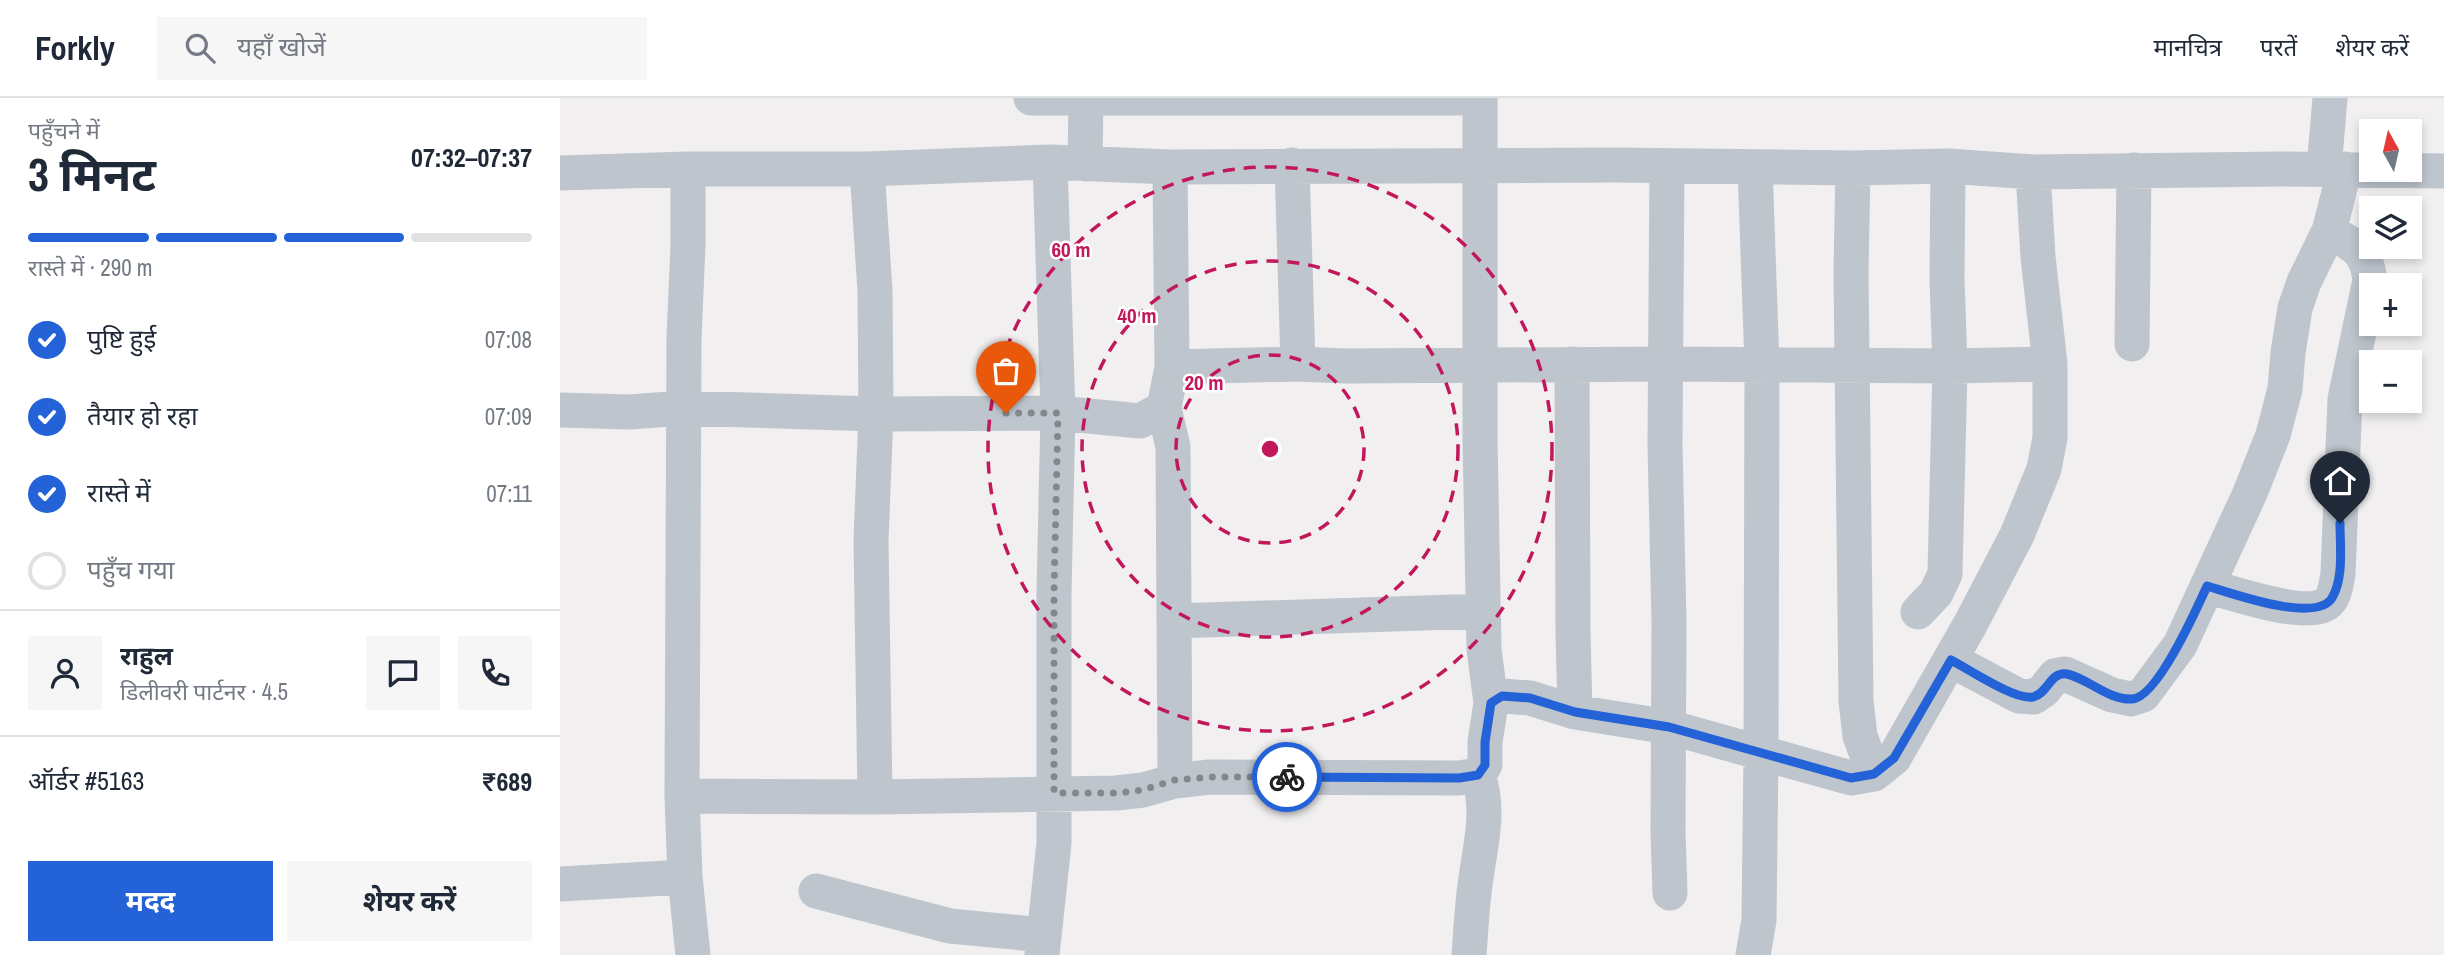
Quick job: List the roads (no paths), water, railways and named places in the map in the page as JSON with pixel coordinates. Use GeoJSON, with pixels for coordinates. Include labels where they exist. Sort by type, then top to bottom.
{"type":"FeatureCollection","features":[{"type":"Feature","properties":{"kind":"street"},"geometry":{"type":"LineString","coordinates":[[681,796],[875,797],[1116,793],[1143,790],[1175,780],[1210,777],[1459,778],[1478,775],[1485,765],[1485,742],[1491,703],[1484,649],[1480,98],[1031,98]]}},
{"type":"Feature","properties":{"kind":"street"},"geometry":{"type":"LineString","coordinates":[[1951,660],[2019,696],[2034,697],[2044,690],[2055,676],[2065,674],[2112,695],[2132,699],[2143,695],[2180,645],[2250,493],[2273,435],[2285,389],[2295,307],[2329,231],[2335,169],[2330,98]]}},
{"type":"Feature","properties":{"kind":"street"},"geometry":{"type":"LineString","coordinates":[[1085,164],[1086,99]]}},
{"type":"Feature","properties":{"kind":"street"},"geometry":{"type":"LineString","coordinates":[[560,173],[688,169],[867,169],[1050,162],[1170,167],[1480,164],[1853,168],[1948,166],[2033,172],[2335,169],[2444,171]]}},
{"type":"Feature","properties":{"kind":"street"},"geometry":{"type":"LineString","coordinates":[[816,891],[950,926],[1043,945],[1054,843],[1054,592],[1058,413],[1050,162]]}},
{"type":"Feature","properties":{"kind":"street"},"geometry":{"type":"LineString","coordinates":[[1292,165],[1298,364]]}},
{"type":"Feature","properties":{"kind":"street"},"geometry":{"type":"LineString","coordinates":[[1667,166],[1665,364],[1670,893]]}},
{"type":"Feature","properties":{"kind":"street"},"geometry":{"type":"LineString","coordinates":[[1919,612],[1936,593],[1945,574],[1950,366],[1947,279],[1948,166]]}},
{"type":"Feature","properties":{"kind":"street"},"geometry":{"type":"LineString","coordinates":[[1170,167],[1172,367],[1164,408],[1173,447],[1175,780]]}},
{"type":"Feature","properties":{"kind":"street"},"geometry":{"type":"LineString","coordinates":[[1753,955],[1759,920],[1762,365],[1755,167]]}},
{"type":"Feature","properties":{"kind":"street"},"geometry":{"type":"LineString","coordinates":[[1853,168],[1852,365],[1856,701],[1860,736],[1874,774]]}},
{"type":"Feature","properties":{"kind":"street"},"geometry":{"type":"LineString","coordinates":[[688,169],[684,339],[681,796],[685,877],[693,955]]}},
{"type":"Feature","properties":{"kind":"street"},"geometry":{"type":"LineString","coordinates":[[867,169],[875,291],[876,414],[872,540],[875,797]]}},
{"type":"Feature","properties":{"kind":"street"},"geometry":{"type":"LineString","coordinates":[[2132,344],[2134,170]]}},
{"type":"Feature","properties":{"kind":"street"},"geometry":{"type":"LineString","coordinates":[[1491,703],[1502,696],[1530,698],[1575,712],[1669,727],[1761,755],[1851,778],[1874,774],[1894,758],[1951,660],[2017,535],[2044,469],[2050,438],[2050,363],[2038,257],[2033,172]]}},
{"type":"Feature","properties":{"kind":"street"},"geometry":{"type":"LineString","coordinates":[[2207,586],[2277,606],[2312,609],[2325,605],[2332,597],[2338,575],[2345,399],[2370,280],[2368,266],[2360,250],[2329,231]]}},
{"type":"Feature","properties":{"kind":"street"},"geometry":{"type":"LineString","coordinates":[[1172,367],[1298,364],[1950,366],[2050,363]]}},
{"type":"Feature","properties":{"kind":"street"},"geometry":{"type":"LineString","coordinates":[[1572,364],[1575,712]]}},
{"type":"Feature","properties":{"kind":"street"},"geometry":{"type":"LineString","coordinates":[[560,410],[629,412],[684,408],[876,414],[1058,413],[1140,421],[1164,408]]}},
{"type":"Feature","properties":{"kind":"street"},"geometry":{"type":"LineString","coordinates":[[1174,621],[1484,611]]}},
{"type":"Feature","properties":{"kind":"street"},"geometry":{"type":"LineString","coordinates":[[1468,955],[1475,881],[1486,810],[1478,775]]}},
{"type":"Feature","properties":{"kind":"street"},"geometry":{"type":"LineString","coordinates":[[560,884],[685,877]]}}]}
